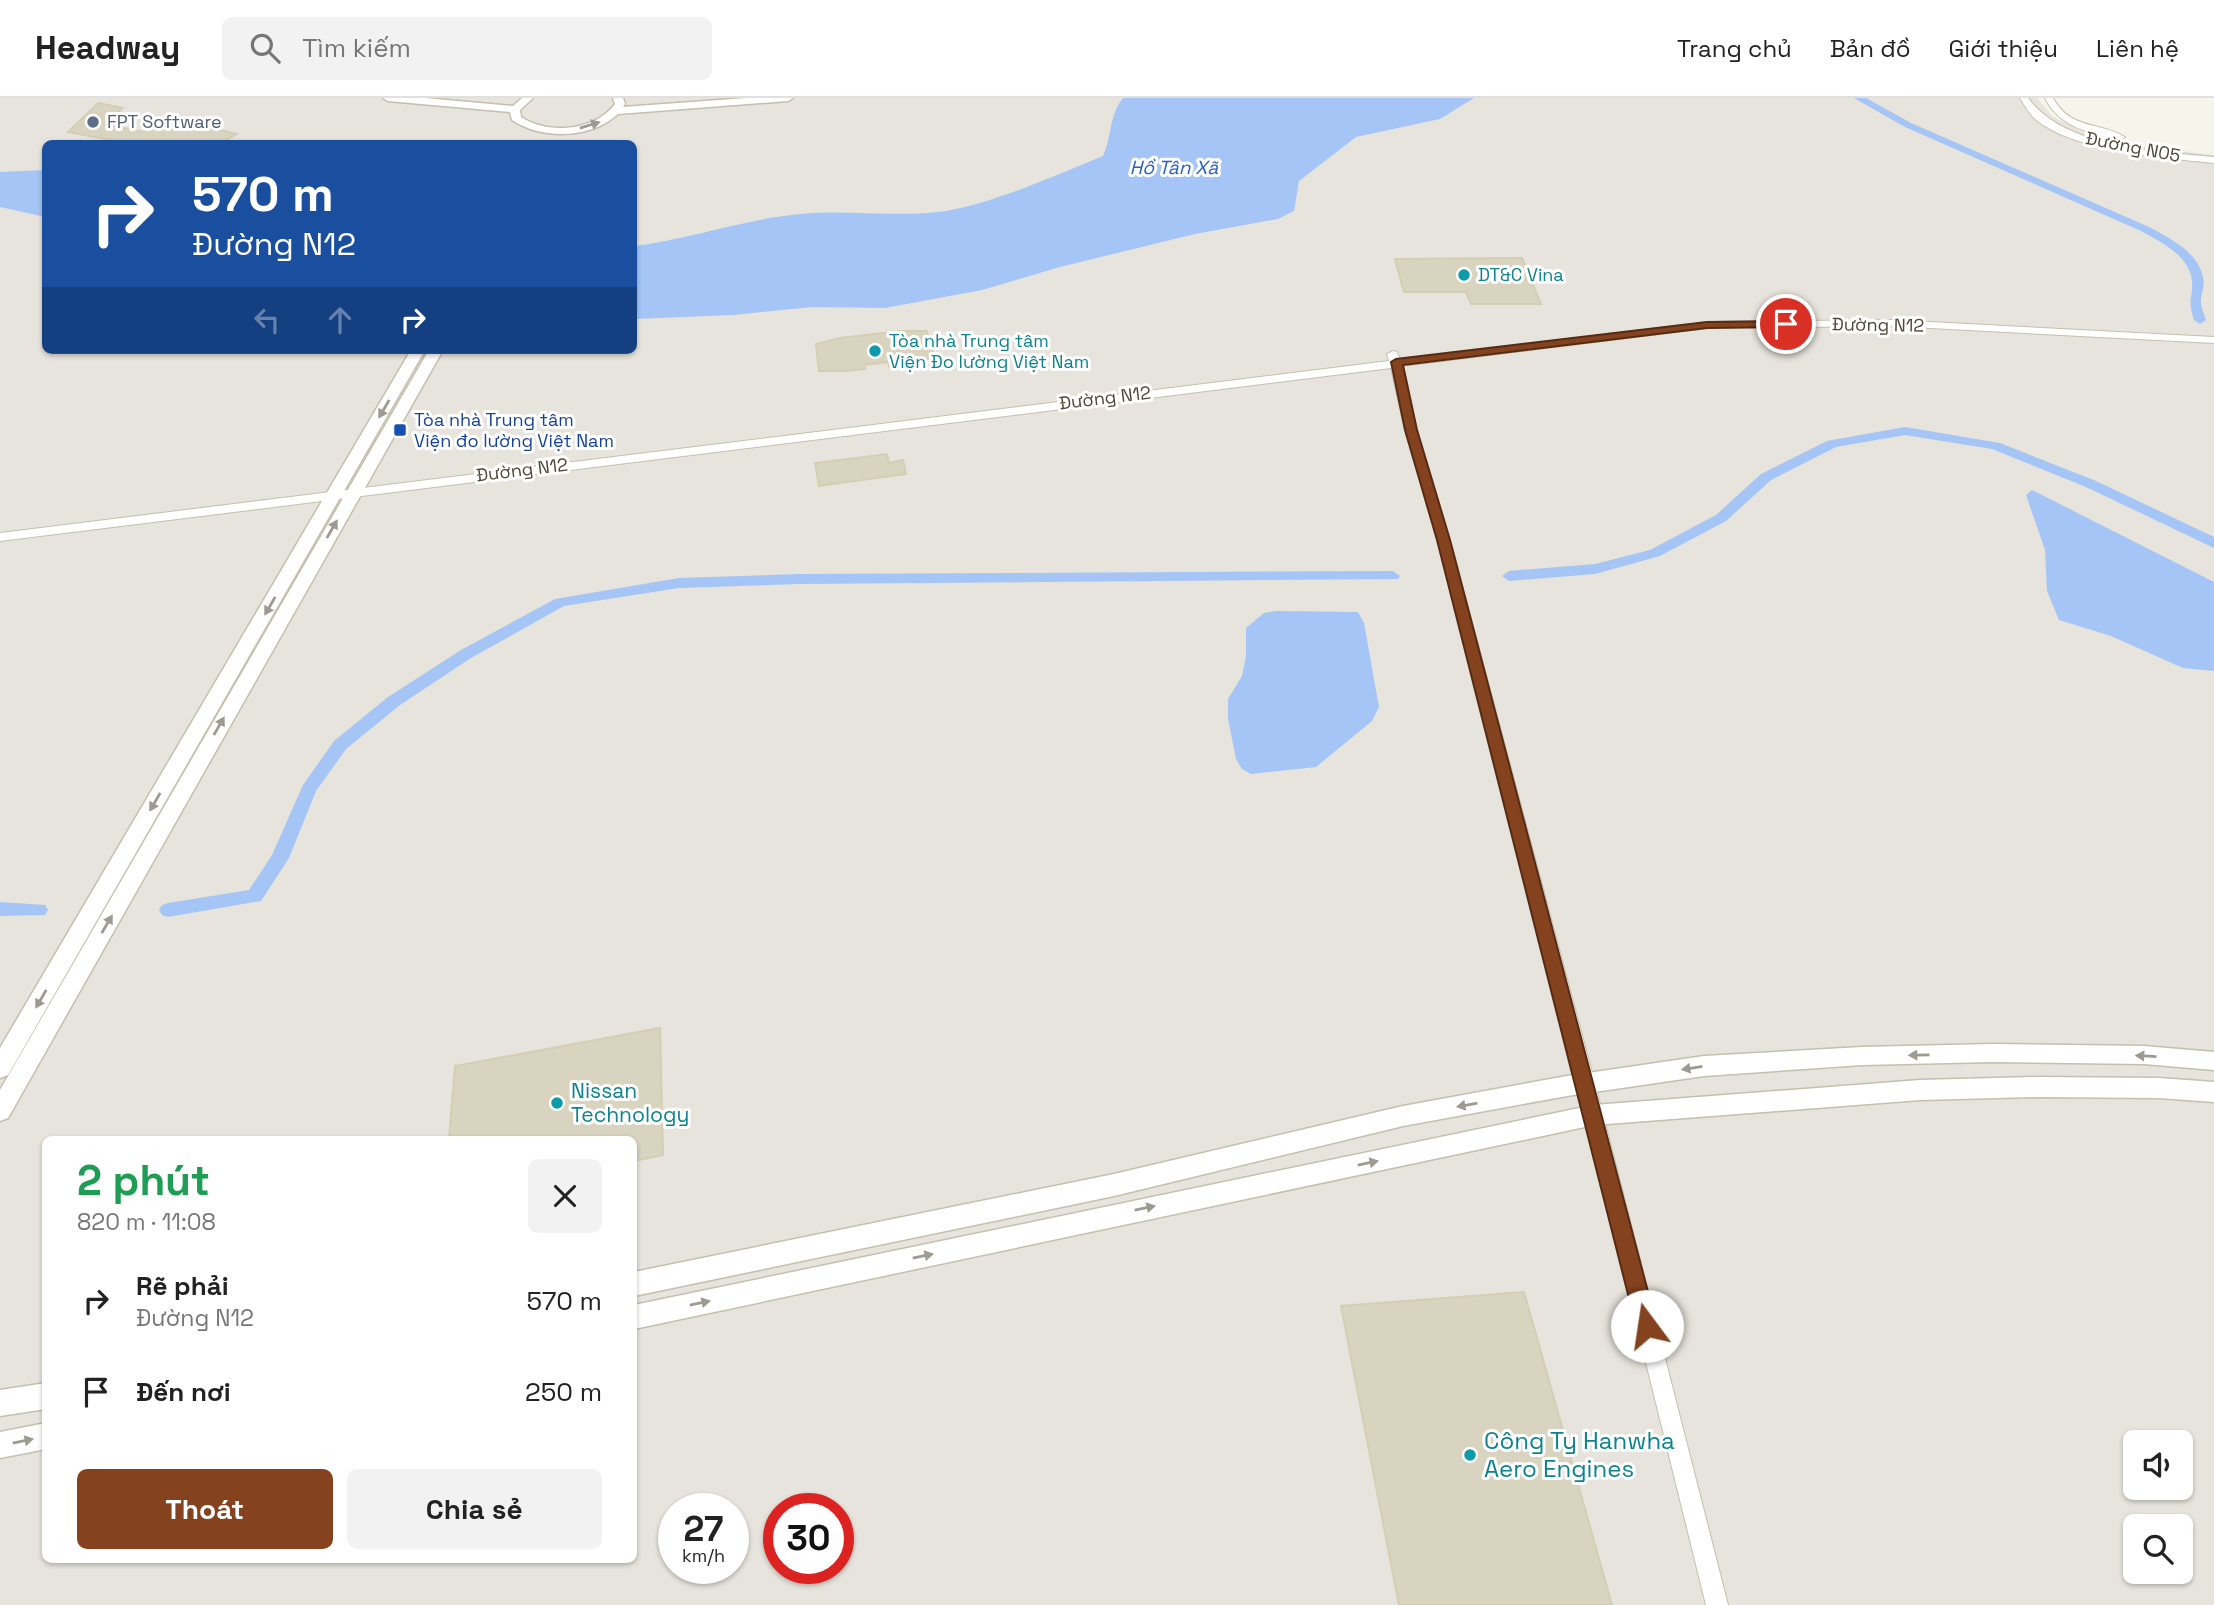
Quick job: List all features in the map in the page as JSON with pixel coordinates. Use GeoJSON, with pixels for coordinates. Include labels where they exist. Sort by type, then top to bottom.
{"type":"FeatureCollection","features":[{"type":"Feature","properties":{"kind":"street"},"geometry":{"type":"LineString","coordinates":[[388,98],[522,103]]}},
{"type":"Feature","properties":{"kind":"street"},"geometry":{"type":"LineString","coordinates":[[450,98],[522,103]]}},
{"type":"Feature","properties":{"kind":"street"},"geometry":{"type":"LineString","coordinates":[[522,103],[516,118],[522,124],[553,130],[596,123],[618,104],[726,98]]}},
{"type":"Feature","properties":{"kind":"street"},"geometry":{"type":"LineString","coordinates":[[618,104],[788,98]]}},
{"type":"Feature","properties":{"kind":"street","name":"Đường N05"},"geometry":{"type":"LineString","coordinates":[[2024,98],[2027,105],[2045,121],[2095,142],[2142,152],[2214,160]]}},
{"type":"Feature","properties":{"kind":"street"},"geometry":{"type":"LineString","coordinates":[[2049,98],[2053,108],[2063,115],[2106,134],[2214,150]]}},
{"type":"Feature","properties":{"kind":"street"},"geometry":{"type":"LineString","coordinates":[[544,140],[553,130]]}},
{"type":"Feature","properties":{"kind":"street"},"geometry":{"type":"LineString","coordinates":[[552,140],[553,130]]}},
{"type":"Feature","properties":{"kind":"street","name":"Đường N12"},"geometry":{"type":"LineString","coordinates":[[1395,358],[1672,319],[1778,314],[1992,318],[2214,332]]}},
{"type":"Feature","properties":{"kind":"street","name":"Đường N12"},"geometry":{"type":"LineString","coordinates":[[0,526],[1395,358],[1707,325],[1892,323],[2214,340]]}},
{"type":"Feature","properties":{"kind":"street"},"geometry":{"type":"LineString","coordinates":[[0,1111],[348,486],[416,354]]}},
{"type":"Feature","properties":{"kind":"street"},"geometry":{"type":"LineString","coordinates":[[0,1068],[348,486],[433,354]]}},
{"type":"Feature","properties":{"kind":"street"},"geometry":{"type":"LineString","coordinates":[[1395,358],[1411,430],[1444,540],[1586,1084],[1717,1605]]}},
{"type":"Feature","properties":{"kind":"street","name":"Đường N12"},"geometry":{"type":"LineString","coordinates":[[0,537],[348,486]]}},
{"type":"Feature","properties":{"kind":"street"},"geometry":{"type":"LineString","coordinates":[[637,1283],[1114,1185],[1403,1116],[1586,1084],[1729,1063],[1992,1053],[2130,1055],[2214,1061]]}},
{"type":"Feature","properties":{"kind":"street"},"geometry":{"type":"LineString","coordinates":[[637,1316],[1594,1115],[1920,1090],[2037,1087],[2159,1088],[2214,1092]]}},
{"type":"Feature","properties":{"kind":"street"},"geometry":{"type":"LineString","coordinates":[[0,1403],[42,1397]]}},
{"type":"Feature","properties":{"kind":"street"},"geometry":{"type":"LineString","coordinates":[[0,1445],[42,1437]]}},
{"type":"Feature","properties":{"kind":"shaded area"},"geometry":{"type":"Polygon","coordinates":[[[0,98],[2037,98],[2052,116],[2093,137],[2214,155],[2214,1605],[0,1605],[0,98]]]}},
{"type":"Feature","properties":{"kind":"water","name":"Hồ Tân Xã"},"geometry":{"type":"Polygon","coordinates":[[[1123,98],[1474,98],[1440,119],[1356,137],[1299,181],[1294,211],[1278,219],[1195,234],[1060,267],[982,290],[885,308],[812,307],[733,315],[637,319],[637,246],[780,217],[837,212],[928,213],[984,202],[1103,156],[1118,105],[1123,98]]]}},
{"type":"Feature","properties":{"kind":"water"},"geometry":{"type":"Polygon","coordinates":[[[42,170],[42,216],[0,207],[0,172],[42,170]]]}},
{"type":"Feature","properties":{"kind":"water"},"geometry":{"type":"Polygon","coordinates":[[[2032,490],[2214,582],[2214,671],[2183,668],[2111,636],[2059,620],[2047,591],[2045,550],[2026,495],[2032,490]]]}},
{"type":"Feature","properties":{"kind":"water"},"geometry":{"type":"Polygon","coordinates":[[[1358,612],[1364,623],[1379,707],[1372,721],[1316,767],[1251,774],[1242,769],[1236,759],[1228,719],[1228,699],[1242,676],[1246,656],[1246,628],[1264,613],[1358,612]]]}},
{"type":"Feature","properties":{"kind":"building","name":"FPT Software"},"geometry":{"type":"Polygon","coordinates":[[[98,103],[123,108],[105,124],[143,132],[169,119],[237,134],[226,140],[111,140],[68,132],[98,103]]]}},
{"type":"Feature","properties":{"kind":"building","name":"DT&C Vina"},"geometry":{"type":"Polygon","coordinates":[[[1522,258],[1541,304],[1471,304],[1466,292],[1404,292],[1395,259],[1522,258]]]}},
{"type":"Feature","properties":{"kind":"building","name":"Tòa nhà Trung tâm Viện Đo lường Việt Nam"},"geometry":{"type":"Polygon","coordinates":[[[927,331],[934,358],[889,366],[888,362],[864,365],[865,369],[819,371],[816,344],[840,338],[927,331]]]}},
{"type":"Feature","properties":{"kind":"building"},"geometry":{"type":"Polygon","coordinates":[[[887,454],[889,463],[903,460],[906,474],[819,486],[815,463],[887,454]]]}},
{"type":"Feature","properties":{"kind":"building","name":"Nissan Technology"},"geometry":{"type":"Polygon","coordinates":[[[660,1028],[663,1155],[637,1160],[637,1136],[449,1136],[455,1066],[660,1028]]]}},
{"type":"Feature","properties":{"kind":"building","name":"Công Ty Hanwha Aero Engines"},"geometry":{"type":"Polygon","coordinates":[[[1524,1292],[1612,1605],[1399,1605],[1341,1306],[1524,1292]]]}},
{"type":"Feature","properties":{"kind":"waterway"},"geometry":{"type":"LineString","coordinates":[[1859,98],[1908,125],[2145,229],[2178,249],[2194,266],[2198,277],[2194,302],[2200,320]]}},
{"type":"Feature","properties":{"kind":"waterway"},"geometry":{"type":"LineString","coordinates":[[1509,576],[1595,569],[1655,553],[1721,518],[1766,477],[1832,444],[1905,431],[1995,446],[2091,484],[2214,543]]}},
{"type":"Feature","properties":{"kind":"waterway"},"geometry":{"type":"LineString","coordinates":[[168,910],[255,896],[280,858],[309,789],[340,745],[394,701],[466,654],[560,602],[679,583],[799,579],[1393,576]]}},
{"type":"Feature","properties":{"kind":"waterway"},"geometry":{"type":"LineString","coordinates":[[0,909],[39,910]]}},
{"type":"Feature","properties":{"kind":"place","name":"FPT Software"},"geometry":{"type":"Point","coordinates":[93,122]}},
{"type":"Feature","properties":{"kind":"place","name":"DT&C Vina"},"geometry":{"type":"Point","coordinates":[1464,275]}},
{"type":"Feature","properties":{"kind":"place","name":"Tòa nhà Trung tâm Viện Đo lường Việt Nam"},"geometry":{"type":"Point","coordinates":[875,351]}},
{"type":"Feature","properties":{"kind":"place","name":"Tòa nhà Trung tâm Viện đo lường Việt Nam"},"geometry":{"type":"Point","coordinates":[400,430]}},
{"type":"Feature","properties":{"kind":"place","name":"Nissan Technology"},"geometry":{"type":"Point","coordinates":[557,1103]}},
{"type":"Feature","properties":{"kind":"place","name":"Công Ty Hanwha Aero Engines"},"geometry":{"type":"Point","coordinates":[1470,1455]}},
{"type":"Feature","properties":{"kind":"route"},"geometry":{"type":"LineString","coordinates":[[1647,1326],[1444,540],[1411,430],[1396,362],[1707,325],[1786,324]]}}]}
